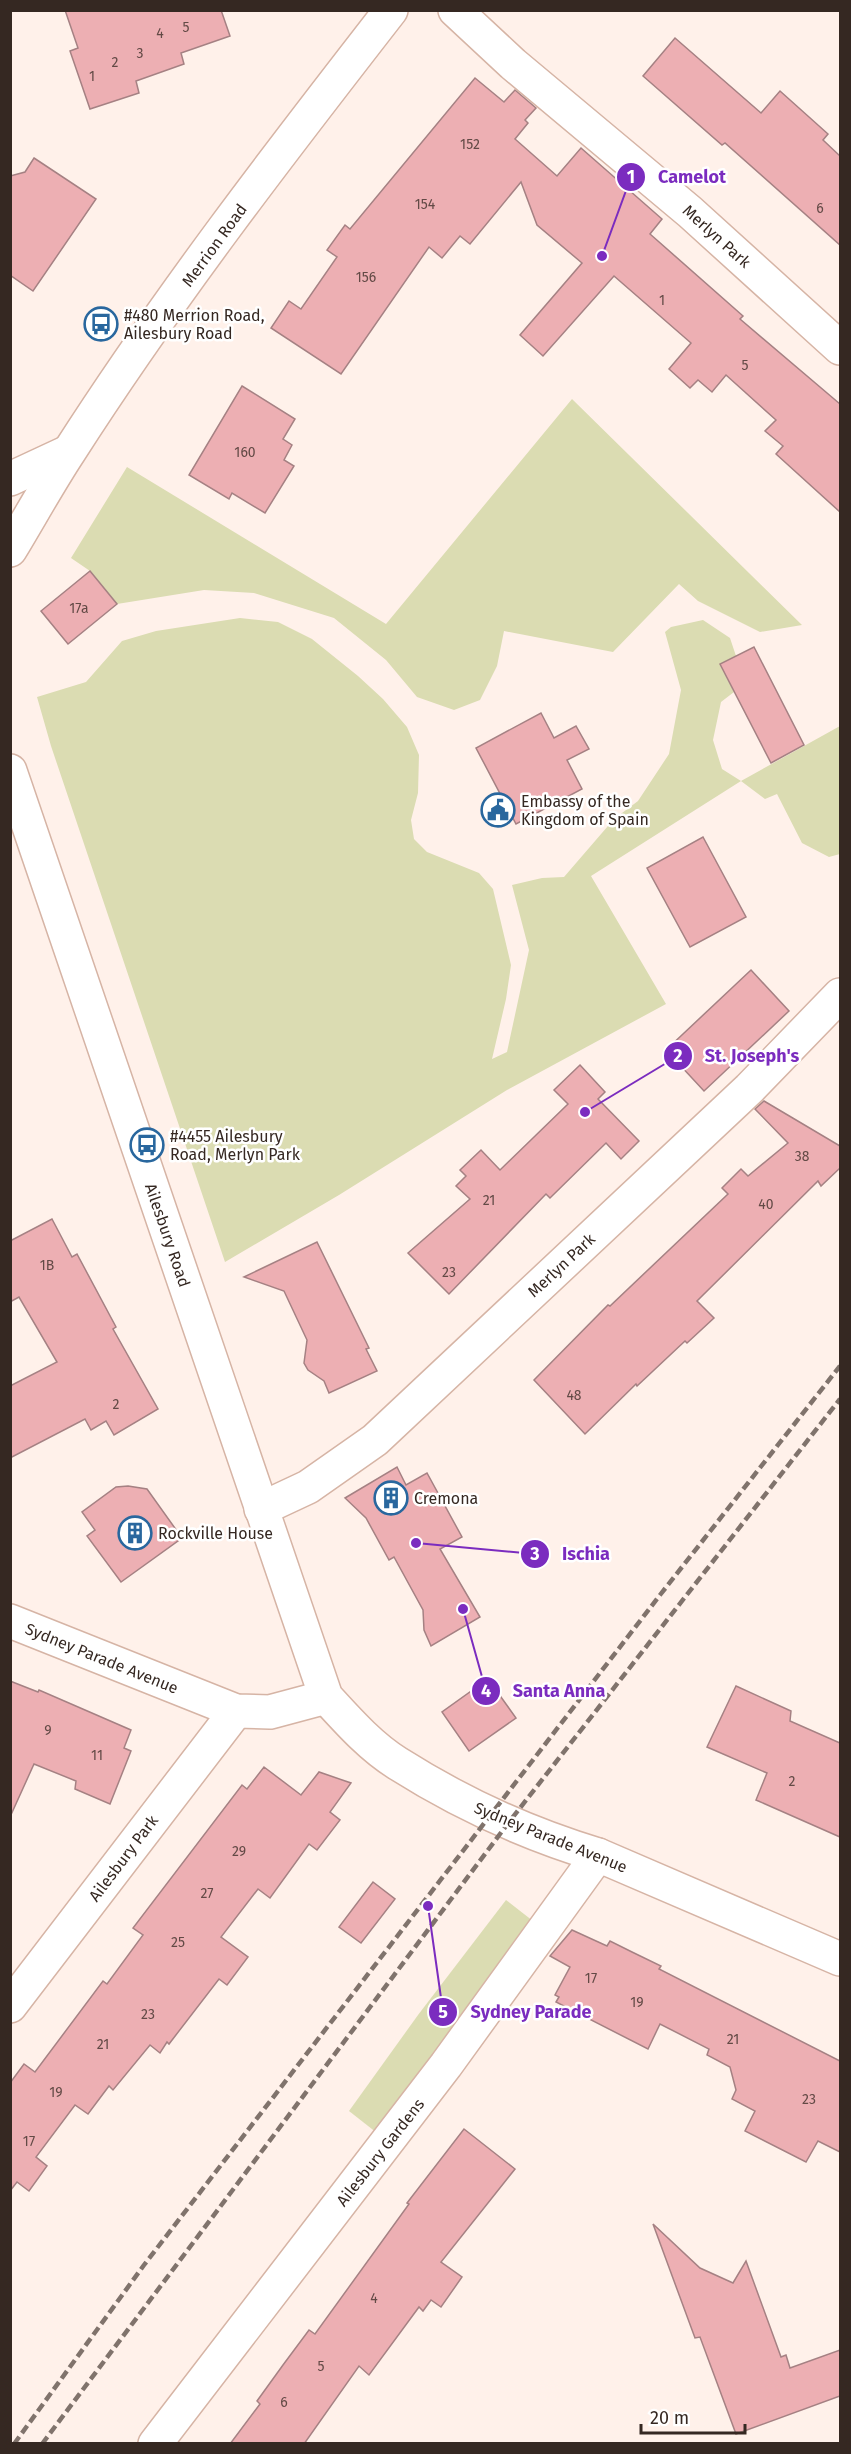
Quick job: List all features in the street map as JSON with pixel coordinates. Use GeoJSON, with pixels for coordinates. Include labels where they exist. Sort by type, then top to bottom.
{"type":"FeatureCollection","features":[{"type":"Feature","properties":{"kind":"street","name":"Merrion Road"},"geometry":{"type":"LineString","coordinates":[[10,550],[68,452],[143,343],[267,171],[391,10]]}},
{"type":"Feature","properties":{"kind":"street","name":"Merlyn Park"},"geometry":{"type":"LineString","coordinates":[[457,13],[513,64],[624,154],[840,348]]}},
{"type":"Feature","properties":{"kind":"street"},"geometry":{"type":"LineString","coordinates":[[10,479],[68,452]]}},
{"type":"Feature","properties":{"kind":"street","name":"Ailesbury Road"},"geometry":{"type":"LineString","coordinates":[[10,771],[327,1697]]}},
{"type":"Feature","properties":{"kind":"street","name":"Merlyn Park"},"geometry":{"type":"LineString","coordinates":[[261,1509],[308,1487],[375,1440],[749,1089],[840,995]]}},
{"type":"Feature","properties":{"kind":"street","name":"Sydney Parade Avenue"},"geometry":{"type":"LineString","coordinates":[[10,1621],[236,1711],[270,1712],[327,1697],[353,1728],[396,1762],[490,1815],[598,1856],[840,1959]]}},
{"type":"Feature","properties":{"kind":"street","name":"Ailesbury Park"},"geometry":{"type":"LineString","coordinates":[[10,2006],[236,1711]]}},
{"type":"Feature","properties":{"kind":"street","name":"Ailesbury Gardens"},"geometry":{"type":"LineString","coordinates":[[154,2444],[446,2065],[598,1856]]}},
{"type":"Feature","properties":{"kind":"green space"},"geometry":{"type":"Polygon","coordinates":[[[572,399],[802,625],[760,632],[698,601],[679,584],[613,652],[504,631],[497,666],[480,700],[454,710],[417,697],[386,660],[334,618],[254,593],[204,590],[117,604],[90,571],[71,558],[127,467],[386,624],[572,399]]]}},
{"type":"Feature","properties":{"kind":"green space"},"geometry":{"type":"Polygon","coordinates":[[[240,618],[278,622],[312,639],[383,699],[407,727],[419,755],[418,793],[411,820],[414,839],[427,852],[479,873],[493,889],[511,965],[506,999],[492,1059],[507,1052],[529,950],[512,885],[542,878],[564,877],[614,819],[638,801],[669,754],[681,690],[665,632],[671,627],[703,620],[730,638],[736,656],[720,665],[734,692],[721,702],[713,740],[722,769],[741,781],[591,876],[666,1004],[507,1090],[339,1195],[225,1262],[51,746],[37,697],[86,682],[122,641],[156,631],[240,618]]]}},
{"type":"Feature","properties":{"kind":"green space"},"geometry":{"type":"Polygon","coordinates":[[[840,726],[840,854],[829,857],[802,843],[777,794],[765,799],[741,781],[840,726]]]}},
{"type":"Feature","properties":{"kind":"green space"},"geometry":{"type":"Polygon","coordinates":[[[506,1900],[533,1921],[377,2133],[349,2111],[418,2015],[506,1900]]]}},
{"type":"Feature","properties":{"kind":"building"},"geometry":{"type":"Polygon","coordinates":[[[65,10],[221,10],[230,36],[181,53],[184,64],[136,81],[139,93],[90,109],[70,51],[78,48],[65,10]]]}},
{"type":"Feature","properties":{"kind":"building"},"geometry":{"type":"Polygon","coordinates":[[[675,38],[761,113],[780,91],[828,134],[823,140],[840,156],[840,245],[725,143],[722,145],[643,76],[675,38]]]}},
{"type":"Feature","properties":{"kind":"building"},"geometry":{"type":"Polygon","coordinates":[[[475,78],[504,102],[515,90],[536,108],[525,120],[528,123],[515,139],[557,176],[581,148],[662,219],[650,234],[743,316],[740,319],[840,404],[840,512],[776,454],[783,446],[765,431],[776,420],[726,375],[712,392],[698,380],[690,388],[669,369],[691,343],[614,276],[543,356],[520,335],[582,263],[537,225],[521,182],[470,244],[460,236],[442,258],[429,247],[341,374],[271,328],[289,301],[301,309],[337,257],[327,250],[345,225],[350,229],[475,78]]]}},
{"type":"Feature","properties":{"kind":"building"},"geometry":{"type":"Polygon","coordinates":[[[34,158],[96,199],[33,291],[10,275],[10,176],[25,172],[34,158]]]}},
{"type":"Feature","properties":{"kind":"building"},"geometry":{"type":"Polygon","coordinates":[[[242,386],[295,419],[283,439],[292,445],[284,460],[294,466],[265,513],[232,493],[229,499],[189,475],[242,386]]]}},
{"type":"Feature","properties":{"kind":"building"},"geometry":{"type":"Polygon","coordinates":[[[90,571],[117,604],[68,644],[41,611],[90,571]]]}},
{"type":"Feature","properties":{"kind":"building"},"geometry":{"type":"Polygon","coordinates":[[[754,647],[804,745],[771,763],[720,664],[754,647]]]}},
{"type":"Feature","properties":{"kind":"building"},"geometry":{"type":"Polygon","coordinates":[[[541,713],[554,738],[576,726],[589,749],[567,760],[582,789],[516,824],[476,748],[541,713]]]}},
{"type":"Feature","properties":{"kind":"building"},"geometry":{"type":"Polygon","coordinates":[[[703,837],[746,917],[690,947],[647,868],[703,837]]]}},
{"type":"Feature","properties":{"kind":"building"},"geometry":{"type":"Polygon","coordinates":[[[751,970],[789,1011],[704,1091],[666,1050],[751,970]]]}},
{"type":"Feature","properties":{"kind":"building"},"geometry":{"type":"Polygon","coordinates":[[[580,1065],[605,1092],[598,1099],[639,1141],[621,1159],[606,1143],[550,1198],[546,1194],[449,1294],[408,1253],[470,1199],[456,1186],[466,1176],[460,1170],[481,1150],[500,1170],[568,1104],[554,1090],[580,1065]]]}},
{"type":"Feature","properties":{"kind":"building"},"geometry":{"type":"Polygon","coordinates":[[[764,1101],[840,1146],[840,1168],[821,1186],[818,1181],[697,1301],[714,1318],[687,1343],[685,1341],[637,1386],[636,1384],[585,1434],[534,1380],[608,1305],[610,1306],[728,1194],[722,1188],[741,1169],[748,1176],[788,1143],[755,1109],[764,1101]]]}},
{"type":"Feature","properties":{"kind":"building"},"geometry":{"type":"Polygon","coordinates":[[[52,1219],[72,1257],[77,1254],[116,1327],[113,1329],[158,1409],[114,1435],[106,1421],[91,1430],[85,1419],[10,1458],[10,1386],[57,1362],[19,1297],[10,1302],[10,1241],[52,1219]]]}},
{"type":"Feature","properties":{"kind":"building"},"geometry":{"type":"Polygon","coordinates":[[[317,1242],[369,1348],[366,1349],[377,1371],[329,1393],[324,1381],[308,1370],[304,1363],[307,1340],[284,1291],[244,1277],[317,1242]]]}},
{"type":"Feature","properties":{"kind":"building"},"geometry":{"type":"Polygon","coordinates":[[[397,1467],[406,1485],[427,1473],[462,1537],[440,1549],[480,1617],[431,1646],[424,1630],[423,1610],[394,1557],[389,1560],[366,1518],[345,1498],[397,1467]]]}},
{"type":"Feature","properties":{"kind":"building","name":"Rockville House"},"geometry":{"type":"Polygon","coordinates":[[[116,1487],[147,1489],[182,1538],[121,1582],[87,1536],[95,1530],[82,1512],[116,1487]]]}},
{"type":"Feature","properties":{"kind":"building"},"geometry":{"type":"Polygon","coordinates":[[[488,1679],[516,1718],[469,1751],[442,1712],[488,1679]]]}},
{"type":"Feature","properties":{"kind":"building"},"geometry":{"type":"Polygon","coordinates":[[[10,1681],[38,1692],[39,1690],[131,1730],[124,1748],[131,1751],[110,1804],[75,1789],[76,1781],[34,1764],[10,1817],[10,1681]]]}},
{"type":"Feature","properties":{"kind":"building"},"geometry":{"type":"Polygon","coordinates":[[[736,1686],[791,1711],[790,1721],[840,1743],[840,1837],[756,1800],[767,1773],[707,1747],[736,1686]]]}},
{"type":"Feature","properties":{"kind":"building"},"geometry":{"type":"Polygon","coordinates":[[[264,1767],[301,1795],[319,1772],[351,1783],[330,1812],[340,1820],[317,1850],[309,1844],[270,1898],[258,1889],[221,1937],[248,1957],[227,1985],[219,1979],[169,2044],[167,2042],[160,2053],[150,2045],[113,2090],[109,2086],[88,2114],[75,2105],[36,2157],[47,2166],[29,2191],[17,2182],[10,2191],[10,2083],[24,2064],[35,2072],[103,1981],[107,1984],[143,1935],[133,1928],[242,1785],[247,1789],[264,1767]]]}},
{"type":"Feature","properties":{"kind":"building"},"geometry":{"type":"Polygon","coordinates":[[[373,1882],[395,1899],[361,1943],[339,1927],[373,1882]]]}},
{"type":"Feature","properties":{"kind":"building"},"geometry":{"type":"Polygon","coordinates":[[[572,1930],[607,1946],[610,1941],[661,1966],[659,1969],[840,2061],[840,2152],[818,2141],[806,2162],[745,2131],[755,2111],[732,2099],[736,2090],[730,2067],[707,2055],[709,2049],[660,2024],[648,2049],[556,2002],[559,1997],[555,1995],[570,1967],[550,1956],[572,1930]]]}},
{"type":"Feature","properties":{"kind":"building"},"geometry":{"type":"Polygon","coordinates":[[[464,2129],[515,2169],[441,2262],[462,2277],[441,2307],[431,2300],[423,2311],[419,2307],[369,2375],[359,2366],[304,2444],[230,2444],[260,2404],[257,2401],[309,2330],[315,2334],[409,2204],[407,2203],[464,2129]]]}},
{"type":"Feature","properties":{"kind":"building"},"geometry":{"type":"Polygon","coordinates":[[[653,2224],[700,2268],[733,2283],[746,2261],[781,2357],[786,2355],[790,2368],[840,2350],[840,2396],[736,2434],[700,2337],[695,2338],[653,2224]]]}},
{"type":"Feature","properties":{"kind":"railway"},"geometry":{"type":"LineString","coordinates":[[14,2444],[144,2265],[660,1595],[840,1366]]}},
{"type":"Feature","properties":{"kind":"railway"},"geometry":{"type":"LineString","coordinates":[[42,2444],[509,1822],[840,1399]]}},
{"type":"Feature","properties":{"kind":"place","name":"Camelot"},"geometry":{"type":"Point","coordinates":[602,256]}},
{"type":"Feature","properties":{"kind":"place","name":"#480 Merrion Road, Ailesbury Road"},"geometry":{"type":"Point","coordinates":[101,324]}},
{"type":"Feature","properties":{"kind":"place","name":"Embassy of the Kingdom of Spain"},"geometry":{"type":"Point","coordinates":[498,810]}},
{"type":"Feature","properties":{"kind":"place","name":"St. Joseph's"},"geometry":{"type":"Point","coordinates":[585,1112]}},
{"type":"Feature","properties":{"kind":"place","name":"#4455 Ailesbury Road, Merlyn Park"},"geometry":{"type":"Point","coordinates":[147,1145]}},
{"type":"Feature","properties":{"kind":"place","name":"Cremona"},"geometry":{"type":"Point","coordinates":[391,1498]}},
{"type":"Feature","properties":{"kind":"place","name":"Rockville House"},"geometry":{"type":"Point","coordinates":[135,1533]}},
{"type":"Feature","properties":{"kind":"place","name":"Ischia"},"geometry":{"type":"Point","coordinates":[416,1543]}},
{"type":"Feature","properties":{"kind":"place","name":"Santa Anna"},"geometry":{"type":"Point","coordinates":[463,1609]}},
{"type":"Feature","properties":{"kind":"place","name":"Sydney Parade"},"geometry":{"type":"Point","coordinates":[428,1906]}}]}
